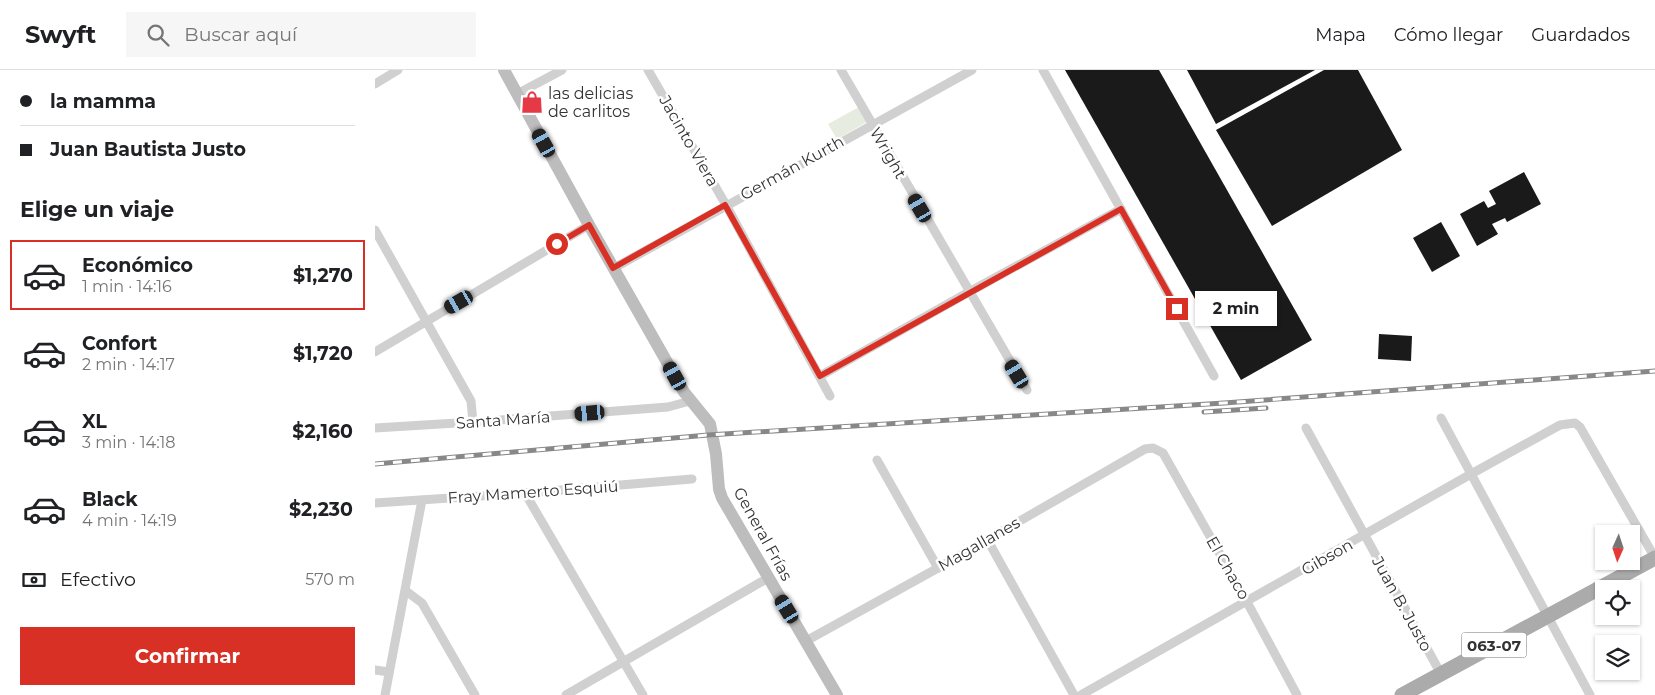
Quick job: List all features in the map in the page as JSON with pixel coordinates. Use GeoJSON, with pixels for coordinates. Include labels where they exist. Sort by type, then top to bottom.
{"type":"FeatureCollection","features":[{"type":"Feature","properties":{"kind":"main road","name":"General Frías"},"geometry":{"type":"LineString","coordinates":[[504,70],[684,392],[710,424],[713,432],[719,489],[722,498],[837,695]]}},
{"type":"Feature","properties":{"kind":"main road","name":"063-07"},"geometry":{"type":"LineString","coordinates":[[1403,695],[1547,615],[1655,558]]}},
{"type":"Feature","properties":{"kind":"street"},"geometry":{"type":"LineString","coordinates":[[375,84],[398,70]]}},
{"type":"Feature","properties":{"kind":"street"},"geometry":{"type":"LineString","coordinates":[[517,94],[562,70]]}},
{"type":"Feature","properties":{"kind":"street","name":"Jacinto Viera"},"geometry":{"type":"LineString","coordinates":[[648,70],[830,396]]}},
{"type":"Feature","properties":{"kind":"street","name":"Wright"},"geometry":{"type":"LineString","coordinates":[[841,70],[1027,390]]}},
{"type":"Feature","properties":{"kind":"street","name":"Germán Kurth"},"geometry":{"type":"LineString","coordinates":[[613,268],[972,70]]}},
{"type":"Feature","properties":{"kind":"street"},"geometry":{"type":"LineString","coordinates":[[1043,70],[1215,376]]}},
{"type":"Feature","properties":{"kind":"street"},"geometry":{"type":"LineString","coordinates":[[820,376],[1121,209]]}},
{"type":"Feature","properties":{"kind":"street"},"geometry":{"type":"LineString","coordinates":[[375,352],[589,225]]}},
{"type":"Feature","properties":{"kind":"street"},"geometry":{"type":"LineString","coordinates":[[375,230],[471,401],[473,422]]}},
{"type":"Feature","properties":{"kind":"street","name":"Santa María"},"geometry":{"type":"LineString","coordinates":[[375,428],[668,407],[691,401]]}},
{"type":"Feature","properties":{"kind":"street"},"geometry":{"type":"LineString","coordinates":[[1441,418],[1590,695]]}},
{"type":"Feature","properties":{"kind":"street","name":"Gibson"},"geometry":{"type":"LineString","coordinates":[[1081,695],[1560,425],[1575,424],[1580,427],[1655,558]]}},
{"type":"Feature","properties":{"kind":"street","name":"Juan B. Justo"},"geometry":{"type":"LineString","coordinates":[[1306,428],[1441,674]]}},
{"type":"Feature","properties":{"kind":"street","name":"Magallanes"},"geometry":{"type":"LineString","coordinates":[[806,640],[938,568],[1145,449],[1153,448]]}},
{"type":"Feature","properties":{"kind":"street","name":"El Chaco"},"geometry":{"type":"LineString","coordinates":[[1153,448],[1163,453],[1297,695]]}},
{"type":"Feature","properties":{"kind":"street"},"geometry":{"type":"LineString","coordinates":[[877,460],[938,568]]}},
{"type":"Feature","properties":{"kind":"street","name":"Fray Mamerto Esquiú"},"geometry":{"type":"LineString","coordinates":[[375,503],[692,479]]}},
{"type":"Feature","properties":{"kind":"street"},"geometry":{"type":"LineString","coordinates":[[525,493],[643,695]]}},
{"type":"Feature","properties":{"kind":"street"},"geometry":{"type":"LineString","coordinates":[[385,695],[422,500]]}},
{"type":"Feature","properties":{"kind":"street"},"geometry":{"type":"LineString","coordinates":[[987,539],[1074,695]]}},
{"type":"Feature","properties":{"kind":"street"},"geometry":{"type":"LineString","coordinates":[[566,695],[768,578]]}},
{"type":"Feature","properties":{"kind":"street"},"geometry":{"type":"LineString","coordinates":[[406,591],[423,603],[475,695]]}},
{"type":"Feature","properties":{"kind":"street"},"geometry":{"type":"LineString","coordinates":[[375,670],[389,672]]}},
{"type":"Feature","properties":{"kind":"shaded area"},"geometry":{"type":"Polygon","coordinates":[[[859,107],[867,122],[837,139],[828,124],[859,107]]]}},
{"type":"Feature","properties":{"kind":"building"},"geometry":{"type":"Polygon","coordinates":[[[1065,70],[1159,70],[1312,340],[1241,380],[1065,70]]]}},
{"type":"Feature","properties":{"kind":"building"},"geometry":{"type":"Polygon","coordinates":[[[1187,70],[1315,70],[1216,124],[1187,70]]]}},
{"type":"Feature","properties":{"kind":"building"},"geometry":{"type":"Polygon","coordinates":[[[1324,70],[1358,70],[1402,150],[1272,226],[1216,130],[1324,70]]]}},
{"type":"Feature","properties":{"kind":"building"},"geometry":{"type":"Polygon","coordinates":[[[1524,172],[1541,204],[1507,222],[1505,218],[1492,224],[1498,234],[1477,246],[1460,214],[1484,201],[1488,208],[1496,204],[1489,191],[1524,172]]]}},
{"type":"Feature","properties":{"kind":"building"},"geometry":{"type":"Polygon","coordinates":[[[1441,222],[1460,256],[1432,272],[1413,238],[1441,222]]]}},
{"type":"Feature","properties":{"kind":"building"},"geometry":{"type":"Polygon","coordinates":[[[1379,334],[1412,336],[1411,361],[1378,359],[1379,334]]]}},
{"type":"Feature","properties":{"kind":"railway"},"geometry":{"type":"LineString","coordinates":[[375,464],[708,435],[1224,403],[1655,371]]}},
{"type":"Feature","properties":{"kind":"railway"},"geometry":{"type":"LineString","coordinates":[[1204,412],[1266,408]]}},
{"type":"Feature","properties":{"kind":"place","name":"las delicias de carlitos"},"geometry":{"type":"Point","coordinates":[532,102]}},
{"type":"Feature","properties":{"kind":"route"},"geometry":{"type":"LineString","coordinates":[[557,244],[589,225],[613,268],[725,205],[820,376],[1121,209],[1177,309]]}}]}
